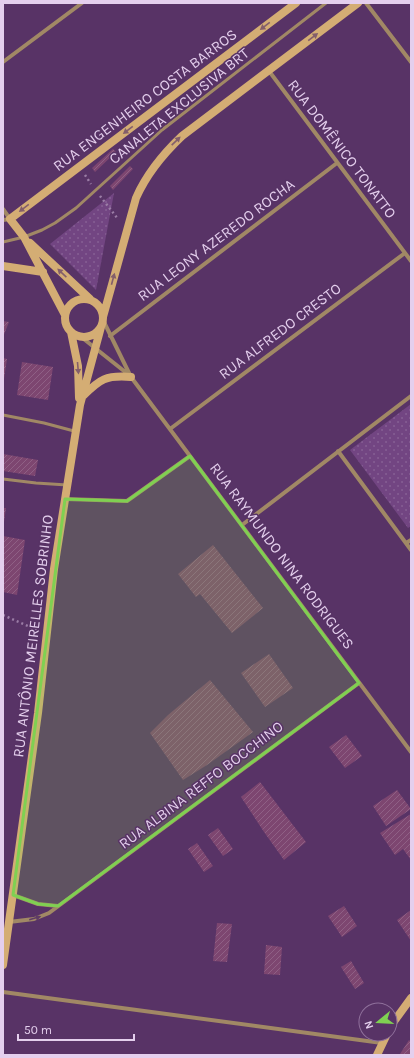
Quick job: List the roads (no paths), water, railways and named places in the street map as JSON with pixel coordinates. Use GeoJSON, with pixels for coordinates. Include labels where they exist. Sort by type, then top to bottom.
{"type":"FeatureCollection","features":[{"type":"Feature","properties":{"kind":"street"},"geometry":{"type":"LineString","coordinates":[[3,62],[82,3]]}},
{"type":"Feature","properties":{"kind":"street","name":"RUA ENGENHEIRO COSTA BARROS"},"geometry":{"type":"LineString","coordinates":[[7,220],[296,3]]}},
{"type":"Feature","properties":{"kind":"street"},"geometry":{"type":"LineString","coordinates":[[268,70],[358,3]]}},
{"type":"Feature","properties":{"kind":"street"},"geometry":{"type":"LineString","coordinates":[[366,3],[411,62]]}},
{"type":"Feature","properties":{"kind":"street","name":"RUA DOMÊNICO TONATTO"},"geometry":{"type":"LineString","coordinates":[[268,70],[411,261]]}},
{"type":"Feature","properties":{"kind":"street","name":"RUA ANTÔNIO MEIRELLES SOBRINHO"},"geometry":{"type":"LineString","coordinates":[[3,965],[38,713],[54,569],[80,405],[130,214],[142,185],[150,171],[166,151],[182,136],[268,70]]}},
{"type":"Feature","properties":{"kind":"street","name":"RUA LEONY AZEREDO ROCHA"},"geometry":{"type":"LineString","coordinates":[[110,336],[337,163]]}},
{"type":"Feature","properties":{"kind":"street"},"geometry":{"type":"LineString","coordinates":[[3,209],[7,220],[91,300],[100,306],[102,321],[97,332],[86,337],[71,332],[67,327],[65,315],[24,237]]}},
{"type":"Feature","properties":{"kind":"street","name":"RUA ALFREDO CRESTO"},"geometry":{"type":"LineString","coordinates":[[170,429],[405,253]]}},
{"type":"Feature","properties":{"kind":"street"},"geometry":{"type":"LineString","coordinates":[[3,266],[43,272]]}},
{"type":"Feature","properties":{"kind":"street"},"geometry":{"type":"LineString","coordinates":[[65,315],[69,305],[74,301],[85,298],[91,300]]}},
{"type":"Feature","properties":{"kind":"street","name":"RUA RAYMUNDO NINA RODRIGUES"},"geometry":{"type":"LineString","coordinates":[[102,321],[131,377],[411,752]]}},
{"type":"Feature","properties":{"kind":"street","name":"RUA ANTÔNIO MEIRELLES SOBRINHO"},"geometry":{"type":"LineString","coordinates":[[71,332],[78,366],[80,405]]}},
{"type":"Feature","properties":{"kind":"street","name":"RUA RAYMUNDO NINA RODRIGUES"},"geometry":{"type":"LineString","coordinates":[[80,336],[131,377]]}},
{"type":"Feature","properties":{"kind":"street"},"geometry":{"type":"LineString","coordinates":[[82,396],[96,384],[108,377],[131,377]]}},
{"type":"Feature","properties":{"kind":"street"},"geometry":{"type":"LineString","coordinates":[[242,525],[411,396]]}},
{"type":"Feature","properties":{"kind":"street"},"geometry":{"type":"LineString","coordinates":[[338,451],[411,550]]}},
{"type":"Feature","properties":{"kind":"street"},"geometry":{"type":"LineString","coordinates":[[65,499],[127,501],[190,456]]}},
{"type":"Feature","properties":{"kind":"street"},"geometry":{"type":"LineString","coordinates":[[406,543],[411,540]]}},
{"type":"Feature","properties":{"kind":"street","name":"RUA ALBINA REFFO BOCCHINO"},"geometry":{"type":"LineString","coordinates":[[9,922],[34,919],[50,913],[359,683]]}},
{"type":"Feature","properties":{"kind":"street"},"geometry":{"type":"LineString","coordinates":[[13,895],[38,904],[58,906]]}},
{"type":"Feature","properties":{"kind":"street"},"geometry":{"type":"LineString","coordinates":[[3,992],[382,1043],[377,1055]]}},
{"type":"Feature","properties":{"kind":"street"},"geometry":{"type":"LineString","coordinates":[[398,1016],[411,998]]}},
{"type":"Feature","properties":{"kind":"lane","name":"CANALETA EXCLUSIVA BRT"},"geometry":{"type":"LineString","coordinates":[[3,242],[24,237],[54,223],[76,208],[162,130],[326,3]]}},
{"type":"Feature","properties":{"kind":"lane"},"geometry":{"type":"LineString","coordinates":[[3,415],[44,423],[76,432]]}},
{"type":"Feature","properties":{"kind":"lane"},"geometry":{"type":"LineString","coordinates":[[3,479],[36,483],[67,484]]}}]}
